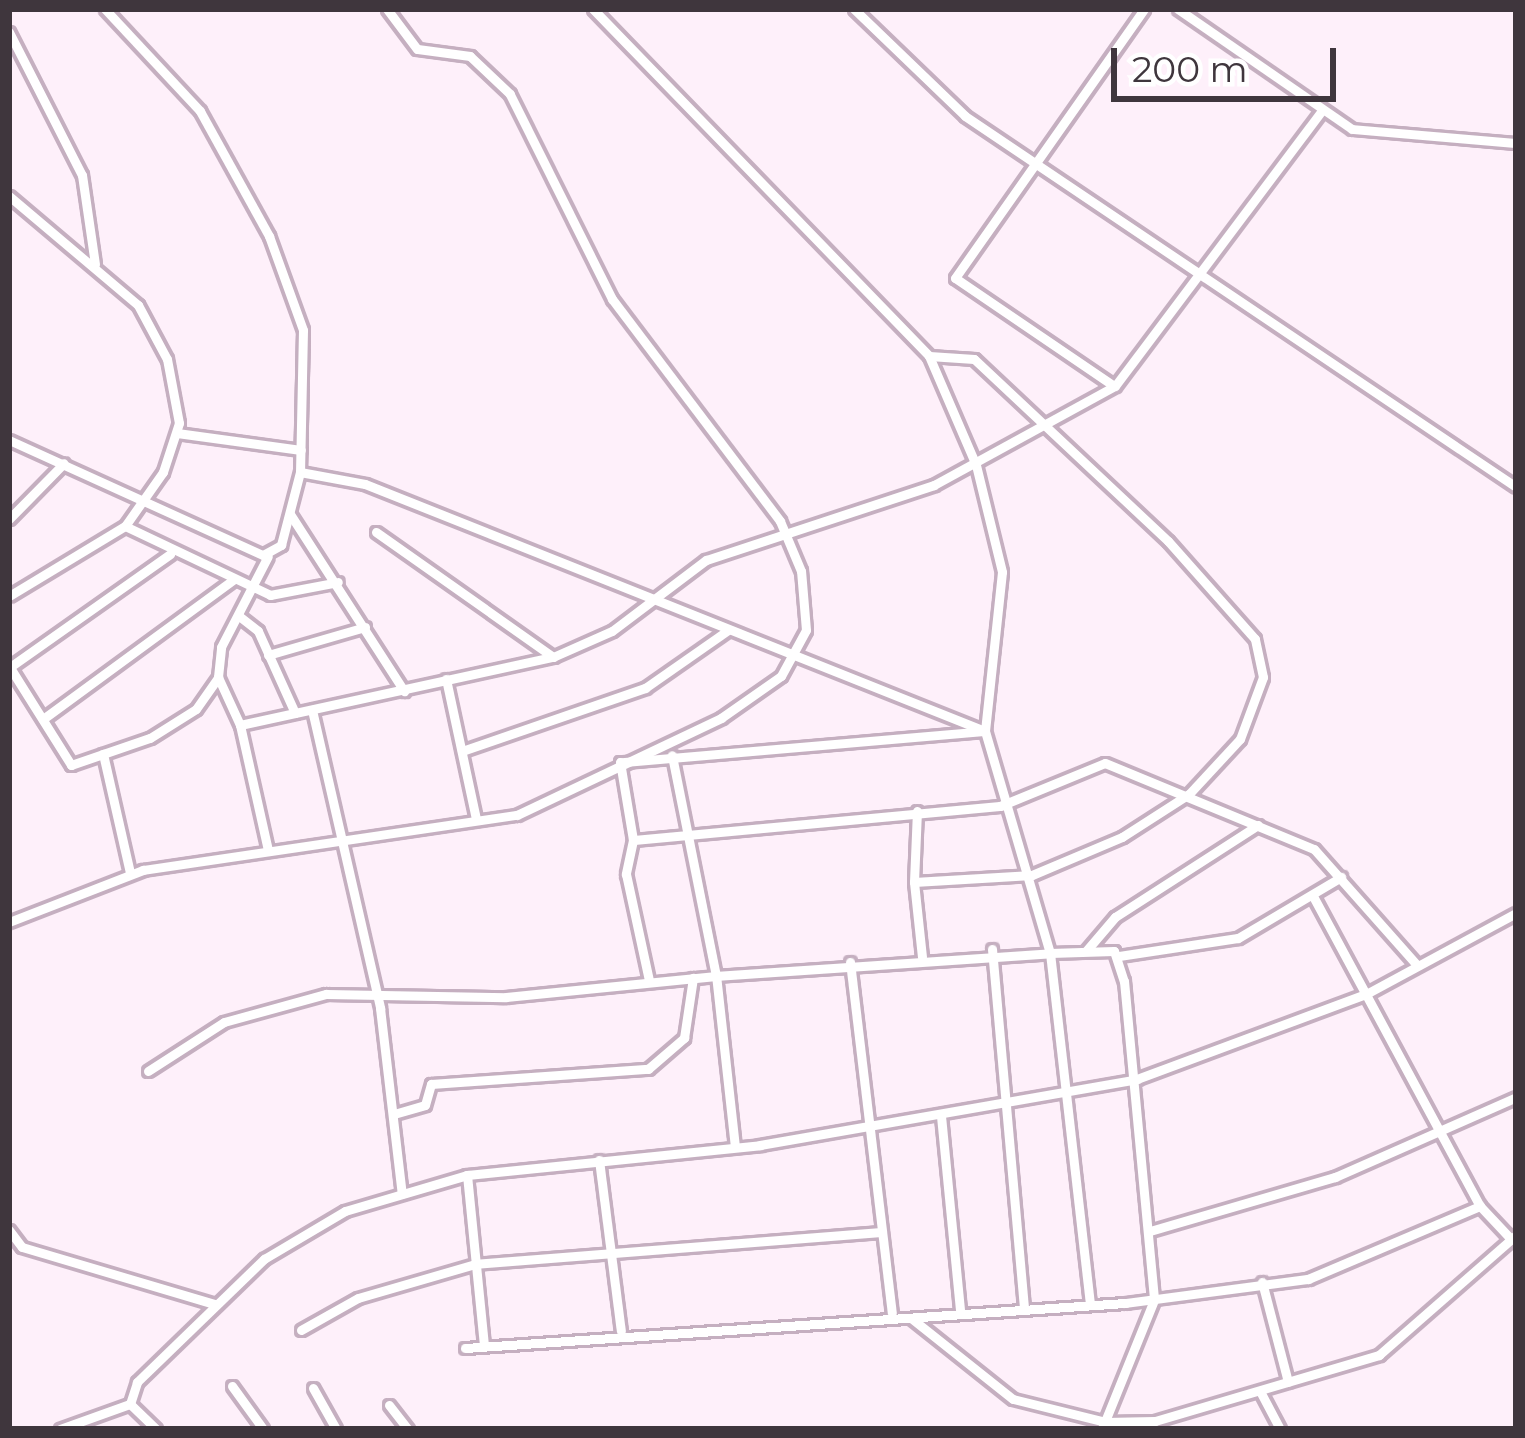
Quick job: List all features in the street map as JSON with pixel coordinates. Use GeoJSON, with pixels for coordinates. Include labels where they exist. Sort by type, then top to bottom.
{"type":"FeatureCollection","features":[{"type":"Feature","properties":{"kind":"street"},"geometry":{"type":"LineString","coordinates":[[105,9],[200,111],[269,236],[303,330],[301,450],[289,513],[239,616],[218,677],[196,709],[71,765],[9,667],[170,554]]}},
{"type":"Feature","properties":{"kind":"street"},"geometry":{"type":"LineString","coordinates":[[593,9],[929,356],[976,465],[1002,572],[985,731],[1032,875],[1050,952],[1070,1094],[1090,1303]]}},
{"type":"Feature","properties":{"kind":"street"},"geometry":{"type":"LineString","coordinates":[[854,9],[923,84],[1199,278],[1516,487]]}},
{"type":"Feature","properties":{"kind":"street"},"geometry":{"type":"LineString","coordinates":[[1115,386],[955,278],[1033,158],[1144,9]]}},
{"type":"Feature","properties":{"kind":"street"},"geometry":{"type":"LineString","coordinates":[[1178,9],[1321,112],[1366,133],[1474,131],[1516,142]]}},
{"type":"Feature","properties":{"kind":"street"},"geometry":{"type":"LineString","coordinates":[[397,12],[417,49],[470,56],[502,83],[574,205],[612,299],[739,456],[790,540],[809,620],[782,676],[671,750]]}},
{"type":"Feature","properties":{"kind":"street"},"geometry":{"type":"LineString","coordinates":[[9,32],[82,176],[95,264]]}},
{"type":"Feature","properties":{"kind":"street"},"geometry":{"type":"LineString","coordinates":[[240,725],[553,657],[613,631],[706,560],[790,540],[976,465],[1115,386],[1321,112]]}},
{"type":"Feature","properties":{"kind":"street"},"geometry":{"type":"LineString","coordinates":[[9,196],[95,264],[160,342],[177,433],[145,498],[124,526],[9,596]]}},
{"type":"Feature","properties":{"kind":"street"},"geometry":{"type":"LineString","coordinates":[[914,882],[1032,875],[1189,794],[1240,739],[1261,697],[1260,648],[1045,425],[974,359],[929,356]]}},
{"type":"Feature","properties":{"kind":"street"},"geometry":{"type":"LineString","coordinates":[[177,433],[301,450]]}},
{"type":"Feature","properties":{"kind":"street"},"geometry":{"type":"LineString","coordinates":[[9,440],[268,556]]}},
{"type":"Feature","properties":{"kind":"street"},"geometry":{"type":"LineString","coordinates":[[9,519],[64,464]]}},
{"type":"Feature","properties":{"kind":"street"},"geometry":{"type":"LineString","coordinates":[[300,472],[365,484],[985,731]]}},
{"type":"Feature","properties":{"kind":"street"},"geometry":{"type":"LineString","coordinates":[[289,513],[338,582],[404,691]]}},
{"type":"Feature","properties":{"kind":"street"},"geometry":{"type":"LineString","coordinates":[[124,526],[170,554],[251,589],[338,582]]}},
{"type":"Feature","properties":{"kind":"street"},"geometry":{"type":"LineString","coordinates":[[376,532],[553,657]]}},
{"type":"Feature","properties":{"kind":"street"},"geometry":{"type":"LineString","coordinates":[[43,719],[232,580]]}},
{"type":"Feature","properties":{"kind":"street"},"geometry":{"type":"LineString","coordinates":[[239,616],[268,656],[295,713]]}},
{"type":"Feature","properties":{"kind":"street"},"geometry":{"type":"LineString","coordinates":[[268,656],[365,627]]}},
{"type":"Feature","properties":{"kind":"street"},"geometry":{"type":"LineString","coordinates":[[462,751],[645,688],[728,630]]}},
{"type":"Feature","properties":{"kind":"street"},"geometry":{"type":"LineString","coordinates":[[218,677],[240,725],[268,850]]}},
{"type":"Feature","properties":{"kind":"street"},"geometry":{"type":"LineString","coordinates":[[446,679],[476,819]]}},
{"type":"Feature","properties":{"kind":"street"},"geometry":{"type":"LineString","coordinates":[[312,710],[378,998],[402,1194]]}},
{"type":"Feature","properties":{"kind":"street"},"geometry":{"type":"LineString","coordinates":[[9,922],[130,873],[518,814],[620,762],[671,750],[985,731]]}},
{"type":"Feature","properties":{"kind":"street"},"geometry":{"type":"LineString","coordinates":[[671,750],[716,976],[735,1148]]}},
{"type":"Feature","properties":{"kind":"street"},"geometry":{"type":"LineString","coordinates":[[103,754],[130,873]]}},
{"type":"Feature","properties":{"kind":"street"},"geometry":{"type":"LineString","coordinates":[[620,762],[633,840],[626,874],[649,980]]}},
{"type":"Feature","properties":{"kind":"street"},"geometry":{"type":"LineString","coordinates":[[633,840],[687,830],[1010,802],[1105,763],[1314,849],[1418,965]]}},
{"type":"Feature","properties":{"kind":"street"},"geometry":{"type":"LineString","coordinates":[[916,811],[914,882],[922,957]]}},
{"type":"Feature","properties":{"kind":"street"},"geometry":{"type":"LineString","coordinates":[[1086,951],[1100,928],[1258,825]]}},
{"type":"Feature","properties":{"kind":"street"},"geometry":{"type":"LineString","coordinates":[[148,1071],[188,1038],[279,1002],[692,978],[992,949],[1119,956],[1238,938],[1314,898],[1341,877]]}},
{"type":"Feature","properties":{"kind":"street"},"geometry":{"type":"LineString","coordinates":[[465,1348],[621,1331],[892,1312],[911,1318],[1013,1399],[1104,1425],[1195,1414],[1379,1355],[1514,1237],[1480,1206],[1314,898]]}},
{"type":"Feature","properties":{"kind":"street"},"geometry":{"type":"LineString","coordinates":[[130,1404],[137,1382],[215,1304],[292,1238],[402,1194],[467,1175],[735,1148],[872,1123],[1000,1108],[1137,1079],[1368,993],[1511,916],[1516,931]]}},
{"type":"Feature","properties":{"kind":"street"},"geometry":{"type":"LineString","coordinates":[[992,949],[1000,1108],[1024,1307]]}},
{"type":"Feature","properties":{"kind":"street"},"geometry":{"type":"LineString","coordinates":[[1104,1425],[1154,1300],[1137,1079],[1119,956]]}},
{"type":"Feature","properties":{"kind":"street"},"geometry":{"type":"LineString","coordinates":[[850,962],[892,1312]]}},
{"type":"Feature","properties":{"kind":"street"},"geometry":{"type":"LineString","coordinates":[[394,1114],[425,1105],[431,1084],[648,1070],[684,1038],[692,978]]}},
{"type":"Feature","properties":{"kind":"street"},"geometry":{"type":"LineString","coordinates":[[1150,1232],[1444,1134],[1516,1096]]}},
{"type":"Feature","properties":{"kind":"street"},"geometry":{"type":"LineString","coordinates":[[941,1116],[960,1310]]}},
{"type":"Feature","properties":{"kind":"street"},"geometry":{"type":"LineString","coordinates":[[599,1160],[621,1331]]}},
{"type":"Feature","properties":{"kind":"street"},"geometry":{"type":"LineString","coordinates":[[467,1175],[484,1346]]}},
{"type":"Feature","properties":{"kind":"street"},"geometry":{"type":"LineString","coordinates":[[911,1318],[960,1310],[1154,1300],[1341,1270],[1480,1206]]}},
{"type":"Feature","properties":{"kind":"street"},"geometry":{"type":"LineString","coordinates":[[9,1230],[22,1247],[215,1304]]}},
{"type":"Feature","properties":{"kind":"street"},"geometry":{"type":"LineString","coordinates":[[301,1330],[358,1298],[476,1264],[880,1232]]}},
{"type":"Feature","properties":{"kind":"street"},"geometry":{"type":"LineString","coordinates":[[1262,1282],[1288,1382]]}},
{"type":"Feature","properties":{"kind":"street"},"geometry":{"type":"LineString","coordinates":[[232,1386],[263,1429]]}},
{"type":"Feature","properties":{"kind":"street"},"geometry":{"type":"LineString","coordinates":[[313,1388],[336,1429]]}},
{"type":"Feature","properties":{"kind":"street"},"geometry":{"type":"LineString","coordinates":[[1261,1393],[1280,1429]]}},
{"type":"Feature","properties":{"kind":"street"},"geometry":{"type":"LineString","coordinates":[[60,1429],[130,1404]]}},
{"type":"Feature","properties":{"kind":"street"},"geometry":{"type":"LineString","coordinates":[[130,1404],[156,1429]]}},
{"type":"Feature","properties":{"kind":"street"},"geometry":{"type":"LineString","coordinates":[[389,1405],[408,1429]]}}]}
